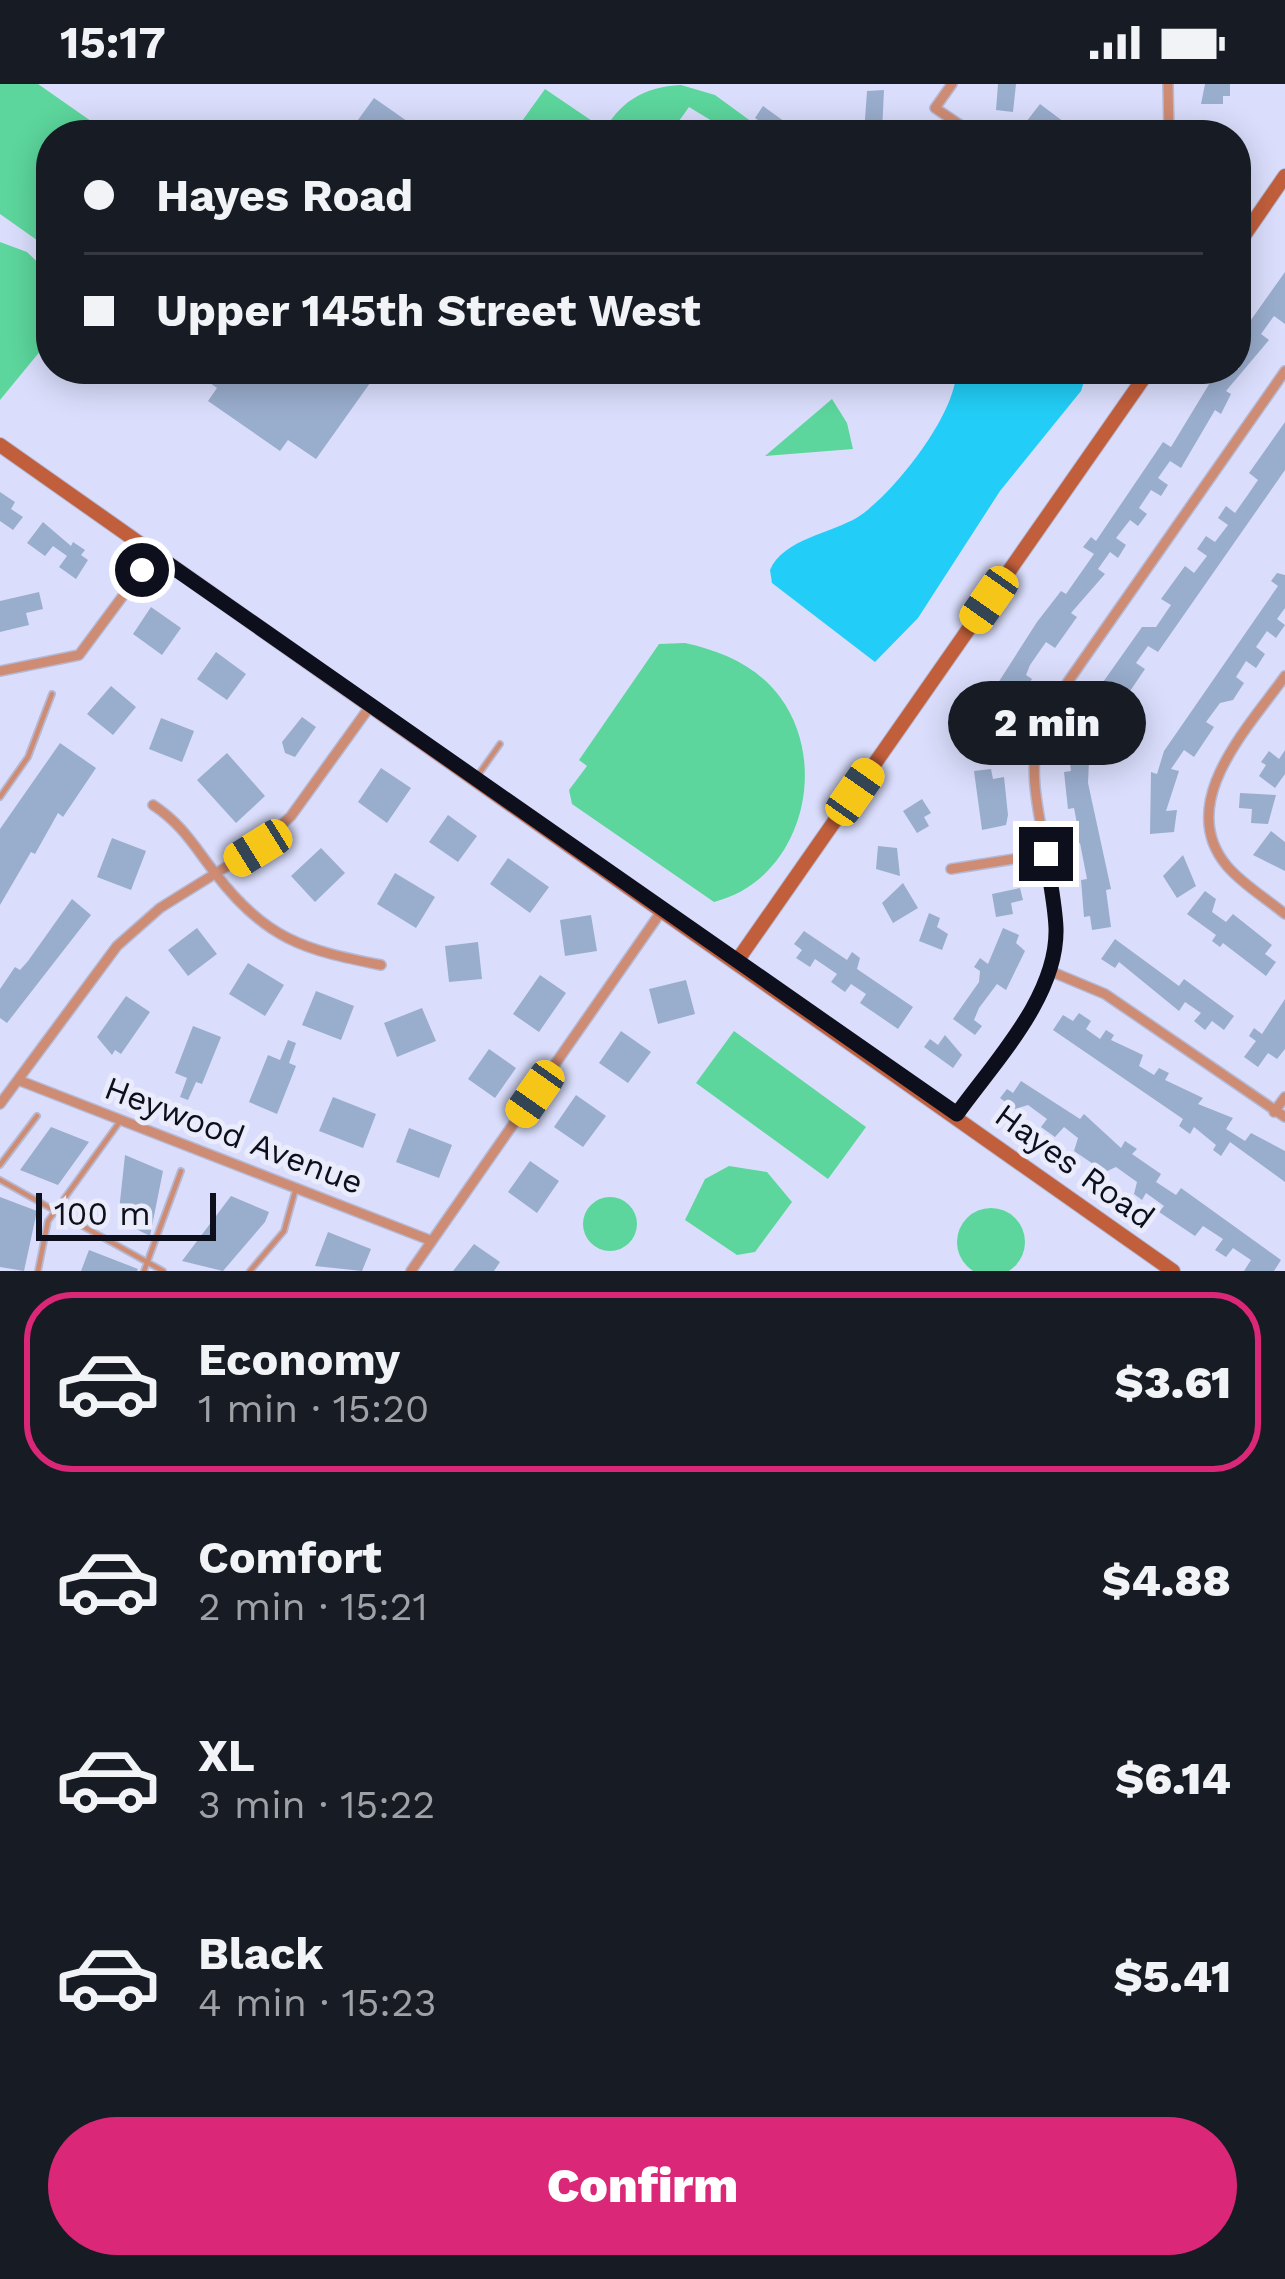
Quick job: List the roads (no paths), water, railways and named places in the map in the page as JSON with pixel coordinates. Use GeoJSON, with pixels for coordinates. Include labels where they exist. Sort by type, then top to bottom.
{"type":"FeatureCollection","features":[{"type":"Feature","properties":{"kind":"street"},"geometry":{"type":"LineString","coordinates":[[952,84],[935,108],[953,120]]}},
{"type":"Feature","properties":{"kind":"street"},"geometry":{"type":"LineString","coordinates":[[1168,84],[1169,120]]}},
{"type":"Feature","properties":{"kind":"street"},"geometry":{"type":"LineString","coordinates":[[1251,225],[1285,176]]}},
{"type":"Feature","properties":{"kind":"street"},"geometry":{"type":"LineString","coordinates":[[957,1114],[1037,999],[1050,971],[1056,930],[1032,761],[1044,716],[1285,371]]}},
{"type":"Feature","properties":{"kind":"street"},"geometry":{"type":"LineString","coordinates":[[737,961],[1140,384]]}},
{"type":"Feature","properties":{"kind":"street","name":"Hayes Road"},"geometry":{"type":"LineString","coordinates":[[0,445],[957,1114],[1173,1271]]}},
{"type":"Feature","properties":{"kind":"street"},"geometry":{"type":"LineString","coordinates":[[0,671],[79,655],[154,554]]}},
{"type":"Feature","properties":{"kind":"street"},"geometry":{"type":"LineString","coordinates":[[1285,676],[1221,767],[1210,794],[1210,833],[1226,866],[1285,914]]}},
{"type":"Feature","properties":{"kind":"street"},"geometry":{"type":"LineString","coordinates":[[0,1104],[117,946],[160,908],[258,848],[291,816],[371,704]]}},
{"type":"Feature","properties":{"kind":"street"},"geometry":{"type":"LineString","coordinates":[[153,805],[182,824],[215,874],[284,941],[381,965]]}},
{"type":"Feature","properties":{"kind":"street"},"geometry":{"type":"LineString","coordinates":[[951,869],[1046,854]]}},
{"type":"Feature","properties":{"kind":"street"},"geometry":{"type":"LineString","coordinates":[[411,1271],[663,909]]}},
{"type":"Feature","properties":{"kind":"street"},"geometry":{"type":"LineString","coordinates":[[1050,971],[1105,994],[1280,1115],[1285,1097]]}},
{"type":"Feature","properties":{"kind":"street","name":"Heywood Avenue"},"geometry":{"type":"LineString","coordinates":[[17,1080],[432,1241]]}},
{"type":"Feature","properties":{"kind":"lane"},"geometry":{"type":"LineString","coordinates":[[0,797],[28,757],[52,694]]}},
{"type":"Feature","properties":{"kind":"lane"},"geometry":{"type":"LineString","coordinates":[[476,778],[500,744]]}},
{"type":"Feature","properties":{"kind":"lane"},"geometry":{"type":"LineString","coordinates":[[0,1165],[37,1116]]}},
{"type":"Feature","properties":{"kind":"lane"},"geometry":{"type":"LineString","coordinates":[[38,1271],[49,1221],[121,1120]]}},
{"type":"Feature","properties":{"kind":"lane"},"geometry":{"type":"LineString","coordinates":[[145,1271],[181,1171]]}},
{"type":"Feature","properties":{"kind":"lane"},"geometry":{"type":"LineString","coordinates":[[0,1180],[163,1271]]}},
{"type":"Feature","properties":{"kind":"lane"},"geometry":{"type":"LineString","coordinates":[[250,1271],[284,1232],[296,1188]]}},
{"type":"Feature","properties":{"kind":"water"},"geometry":{"type":"Polygon","coordinates":[[[1083,384],[1000,491],[918,618],[875,662],[772,583],[770,570],[786,551],[872,506],[921,450],[954,387],[1083,384]]]}}]}
